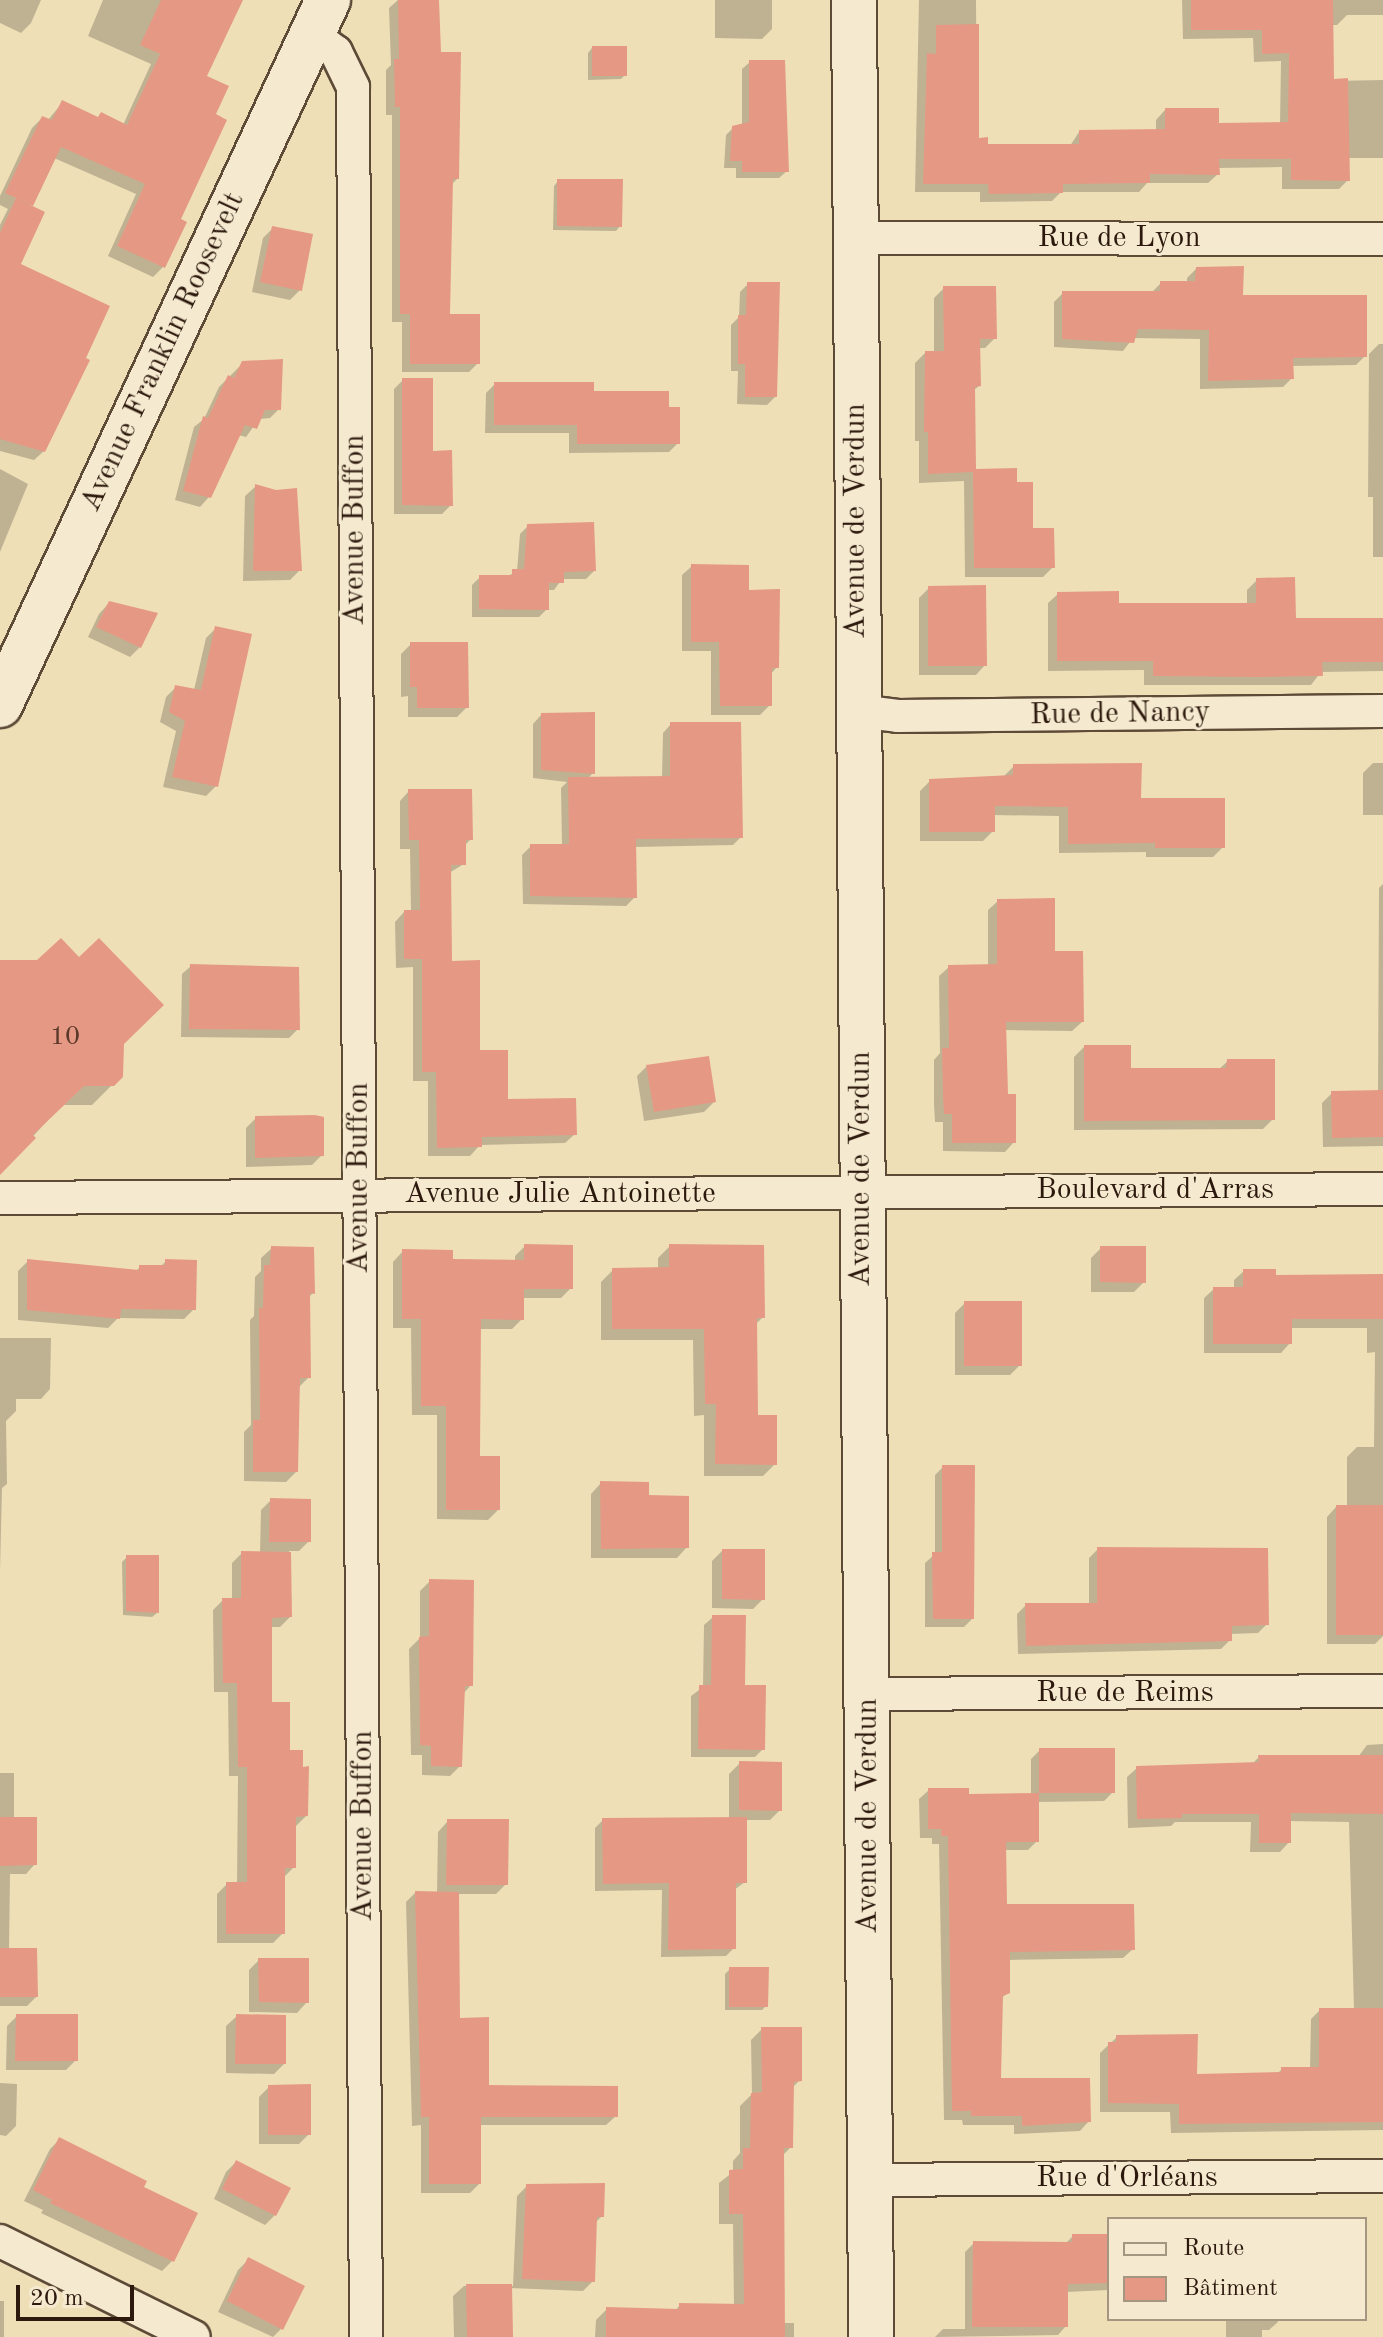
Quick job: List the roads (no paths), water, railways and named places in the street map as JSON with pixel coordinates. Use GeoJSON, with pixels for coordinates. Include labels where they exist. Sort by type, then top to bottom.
{"type":"FeatureCollection","features":[{"type":"Feature","properties":{"kind":"street","name":"Avenue de Verdun"},"geometry":{"type":"LineString","coordinates":[[854,0],[871,2337]]}},
{"type":"Feature","properties":{"kind":"street","name":"Avenue Franklin Roosevelt"},"geometry":{"type":"LineString","coordinates":[[0,705],[320,17]]}},
{"type":"Feature","properties":{"kind":"street","name":"Avenue Buffon"},"geometry":{"type":"LineString","coordinates":[[320,17],[353,87],[366,2337]]}},
{"type":"Feature","properties":{"kind":"street","name":"Rue de Lyon"},"geometry":{"type":"LineString","coordinates":[[855,238],[1383,239]]}},
{"type":"Feature","properties":{"kind":"street","name":"Rue de Nancy"},"geometry":{"type":"LineString","coordinates":[[858,711],[898,716],[1383,711]]}},
{"type":"Feature","properties":{"kind":"street","name":"Boulevard d'Arras"},"geometry":{"type":"LineString","coordinates":[[927,1192],[1383,1189]]}},
{"type":"Feature","properties":{"kind":"street","name":"Avenue Julie Antoinette"},"geometry":{"type":"LineString","coordinates":[[0,1198],[862,1190],[927,1192]]}},
{"type":"Feature","properties":{"kind":"street","name":"Rue de Reims"},"geometry":{"type":"LineString","coordinates":[[867,1694],[1383,1691]]}},
{"type":"Feature","properties":{"kind":"street","name":"Rue d'Orléans"},"geometry":{"type":"LineString","coordinates":[[871,2180],[1383,2176]]}},
{"type":"Feature","properties":{"kind":"street"},"geometry":{"type":"LineString","coordinates":[[0,2241],[194,2337]]}}]}
